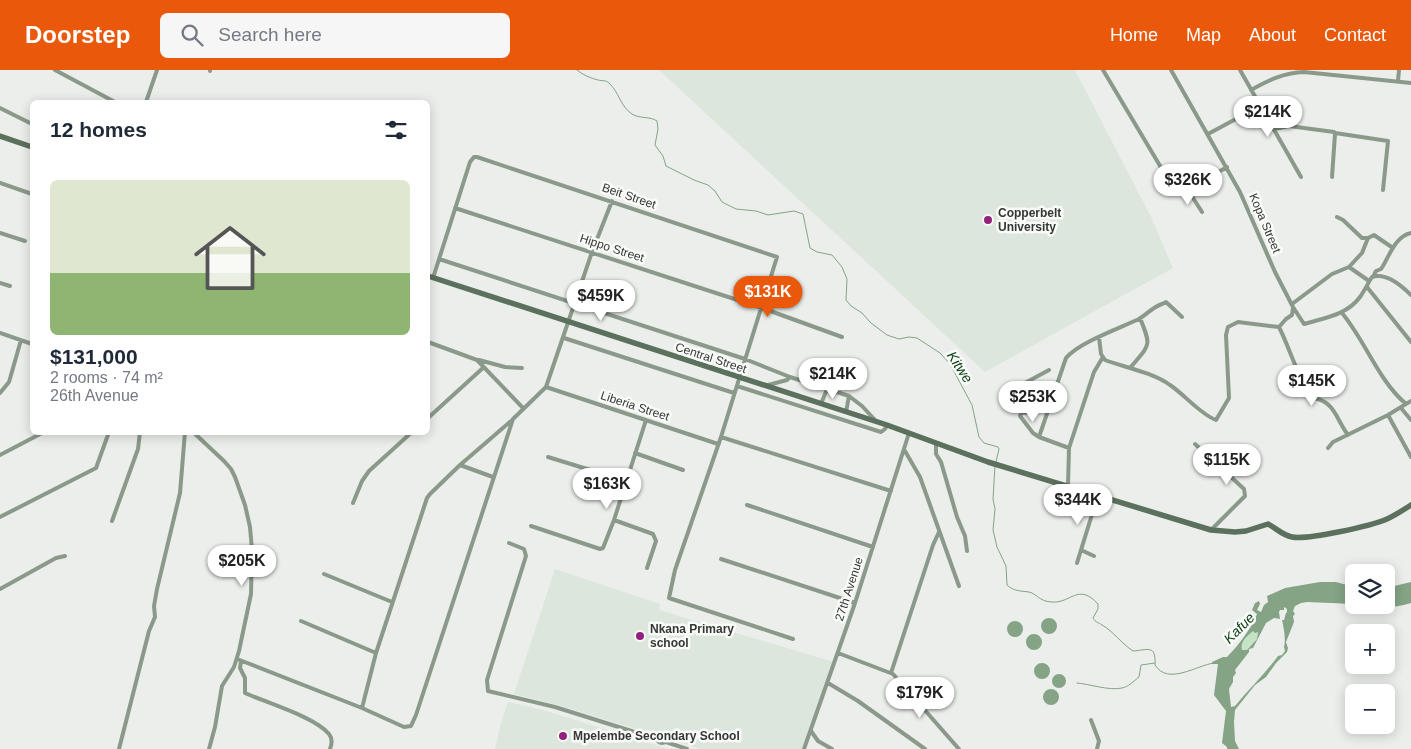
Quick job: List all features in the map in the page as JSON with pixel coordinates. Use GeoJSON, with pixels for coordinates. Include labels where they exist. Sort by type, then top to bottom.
{"type":"FeatureCollection","features":[{"type":"Feature","properties":{"kind":"street"},"geometry":{"type":"LineString","coordinates":[[55,70],[111,100]]}},
{"type":"Feature","properties":{"kind":"street"},"geometry":{"type":"LineString","coordinates":[[147,100],[157,70]]}},
{"type":"Feature","properties":{"kind":"street"},"geometry":{"type":"LineString","coordinates":[[1103,70],[1172,188],[1178,192],[1188,190],[1227,167]]}},
{"type":"Feature","properties":{"kind":"street","name":"Kopa Street"},"geometry":{"type":"LineString","coordinates":[[1171,70],[1227,167],[1247,206],[1267,255],[1304,324],[1342,313]]}},
{"type":"Feature","properties":{"kind":"street"},"geometry":{"type":"LineString","coordinates":[[1240,70],[1301,177]]}},
{"type":"Feature","properties":{"kind":"street"},"geometry":{"type":"LineString","coordinates":[[1398,82],[1399,70]]}},
{"type":"Feature","properties":{"kind":"street"},"geometry":{"type":"LineString","coordinates":[[1251,90],[1273,78],[1293,72],[1411,83]]}},
{"type":"Feature","properties":{"kind":"street"},"geometry":{"type":"LineString","coordinates":[[1208,134],[1260,106]]}},
{"type":"Feature","properties":{"kind":"street"},"geometry":{"type":"LineString","coordinates":[[0,108],[30,123]]}},
{"type":"Feature","properties":{"kind":"street"},"geometry":{"type":"LineString","coordinates":[[1274,129],[1289,126],[1388,141],[1383,190]]}},
{"type":"Feature","properties":{"kind":"street"},"geometry":{"type":"LineString","coordinates":[[1332,177],[1335,133]]}},
{"type":"Feature","properties":{"kind":"street"},"geometry":{"type":"LineString","coordinates":[[0,136],[30,146]]}},
{"type":"Feature","properties":{"kind":"street","name":"Beit Street"},"geometry":{"type":"LineString","coordinates":[[455,208],[470,162],[474,157],[481,157],[777,257],[762,308]]}},
{"type":"Feature","properties":{"kind":"street"},"geometry":{"type":"LineString","coordinates":[[0,183],[30,193]]}},
{"type":"Feature","properties":{"kind":"street"},"geometry":{"type":"LineString","coordinates":[[1188,190],[1202,212]]}},
{"type":"Feature","properties":{"kind":"street"},"geometry":{"type":"LineString","coordinates":[[362,708],[392,602],[428,496],[546,387],[592,252],[612,201]]}},
{"type":"Feature","properties":{"kind":"street"},"geometry":{"type":"LineString","coordinates":[[430,277],[439,259],[455,208]]}},
{"type":"Feature","properties":{"kind":"street","name":"Hippo Street"},"geometry":{"type":"LineString","coordinates":[[455,208],[762,308],[842,337]]}},
{"type":"Feature","properties":{"kind":"street"},"geometry":{"type":"LineString","coordinates":[[1337,217],[1343,220],[1362,238],[1374,235],[1393,248]]}},
{"type":"Feature","properties":{"kind":"street"},"geometry":{"type":"LineString","coordinates":[[0,233],[24,241]]}},
{"type":"Feature","properties":{"kind":"street"},"geometry":{"type":"LineString","coordinates":[[1406,404],[1390,388],[1355,328],[1342,313],[1357,302],[1372,276],[1381,269],[1402,235],[1411,233]]}},
{"type":"Feature","properties":{"kind":"street"},"geometry":{"type":"LineString","coordinates":[[1280,327],[1292,315],[1293,306],[1332,274],[1349,268],[1362,253],[1368,238]]}},
{"type":"Feature","properties":{"kind":"street"},"geometry":{"type":"LineString","coordinates":[[439,259],[745,359],[790,377],[849,396],[862,406],[877,422]]}},
{"type":"Feature","properties":{"kind":"street"},"geometry":{"type":"LineString","coordinates":[[1349,268],[1369,281]]}},
{"type":"Feature","properties":{"kind":"street"},"geometry":{"type":"LineString","coordinates":[[1372,276],[1379,276],[1396,282],[1411,295]]}},
{"type":"Feature","properties":{"kind":"street","name":"Central Street"},"geometry":{"type":"LineString","coordinates":[[430,277],[887,425],[988,462],[1210,530],[1246,531],[1268,524],[1288,536],[1300,537],[1344,530],[1381,521],[1390,518],[1411,505]]}},
{"type":"Feature","properties":{"kind":"street"},"geometry":{"type":"LineString","coordinates":[[0,283],[10,286]]}},
{"type":"Feature","properties":{"kind":"street"},"geometry":{"type":"LineString","coordinates":[[1367,287],[1411,342]]}},
{"type":"Feature","properties":{"kind":"street"},"geometry":{"type":"LineString","coordinates":[[1040,438],[1066,358],[1074,351],[1140,318],[1166,302],[1182,317]]}},
{"type":"Feature","properties":{"kind":"street"},"geometry":{"type":"LineString","coordinates":[[762,308],[721,437],[675,570],[668,598],[793,639]]}},
{"type":"Feature","properties":{"kind":"street"},"geometry":{"type":"LineString","coordinates":[[1130,368],[1147,347],[1149,340],[1140,318]]}},
{"type":"Feature","properties":{"kind":"street"},"geometry":{"type":"LineString","coordinates":[[1099,337],[1103,357],[1108,361],[1171,385],[1207,416],[1216,420],[1229,398],[1226,335],[1228,327],[1238,322],[1280,327]]}},
{"type":"Feature","properties":{"kind":"street"},"geometry":{"type":"LineString","coordinates":[[1280,327],[1294,365],[1308,390],[1314,398],[1327,402],[1348,434]]}},
{"type":"Feature","properties":{"kind":"street"},"geometry":{"type":"LineString","coordinates":[[0,333],[30,343]]}},
{"type":"Feature","properties":{"kind":"street"},"geometry":{"type":"LineString","coordinates":[[564,338],[734,393]]}},
{"type":"Feature","properties":{"kind":"street"},"geometry":{"type":"LineString","coordinates":[[0,393],[8,382],[21,340]]}},
{"type":"Feature","properties":{"kind":"street"},"geometry":{"type":"LineString","coordinates":[[430,343],[476,360],[505,367],[522,368]]}},
{"type":"Feature","properties":{"kind":"street"},"geometry":{"type":"LineString","coordinates":[[1068,485],[1068,448],[1094,372],[1103,357]]}},
{"type":"Feature","properties":{"kind":"street"},"geometry":{"type":"LineString","coordinates":[[476,360],[523,408]]}},
{"type":"Feature","properties":{"kind":"street"},"geometry":{"type":"LineString","coordinates":[[430,416],[484,367]]}},
{"type":"Feature","properties":{"kind":"street"},"geometry":{"type":"LineString","coordinates":[[1048,409],[1026,396],[1024,386],[1025,383],[1049,370]]}},
{"type":"Feature","properties":{"kind":"street"},"geometry":{"type":"LineString","coordinates":[[765,386],[787,380],[790,377]]}},
{"type":"Feature","properties":{"kind":"street"},"geometry":{"type":"LineString","coordinates":[[736,386],[881,432],[887,425]]}},
{"type":"Feature","properties":{"kind":"street","name":"Liberia Street"},"geometry":{"type":"LineString","coordinates":[[546,387],[718,444]]}},
{"type":"Feature","properties":{"kind":"street"},"geometry":{"type":"LineString","coordinates":[[821,404],[827,389]]}},
{"type":"Feature","properties":{"kind":"street"},"geometry":{"type":"LineString","coordinates":[[846,412],[849,396]]}},
{"type":"Feature","properties":{"kind":"street"},"geometry":{"type":"LineString","coordinates":[[1328,448],[1332,442],[1388,415],[1411,401]]}},
{"type":"Feature","properties":{"kind":"street"},"geometry":{"type":"LineString","coordinates":[[1401,408],[1411,420]]}},
{"type":"Feature","properties":{"kind":"street"},"geometry":{"type":"LineString","coordinates":[[1033,414],[1022,412],[1020,416],[1033,433],[1040,438],[1068,448]]}},
{"type":"Feature","properties":{"kind":"street"},"geometry":{"type":"LineString","coordinates":[[1388,415],[1411,457]]}},
{"type":"Feature","properties":{"kind":"street"},"geometry":{"type":"LineString","coordinates":[[239,660],[362,708],[404,727],[411,726],[512,419]]}},
{"type":"Feature","properties":{"kind":"street"},"geometry":{"type":"LineString","coordinates":[[531,526],[600,548],[605,546],[646,420]]}},
{"type":"Feature","properties":{"kind":"street","name":"27th Avenue"},"geometry":{"type":"LineString","coordinates":[[804,749],[855,603],[910,434]]}},
{"type":"Feature","properties":{"kind":"street"},"geometry":{"type":"LineString","coordinates":[[0,455],[38,435]]}},
{"type":"Feature","properties":{"kind":"street"},"geometry":{"type":"LineString","coordinates":[[0,517],[96,468],[108,435]]}},
{"type":"Feature","properties":{"kind":"street"},"geometry":{"type":"LineString","coordinates":[[112,521],[138,449],[140,435]]}},
{"type":"Feature","properties":{"kind":"street"},"geometry":{"type":"LineString","coordinates":[[119,749],[149,631],[155,616],[154,606],[157,589],[180,493],[185,435]]}},
{"type":"Feature","properties":{"kind":"street"},"geometry":{"type":"LineString","coordinates":[[196,435],[231,469],[238,482],[250,528],[252,550],[251,594],[239,660],[240,668],[245,678],[245,693],[320,726],[330,735],[332,741],[330,749]]}},
{"type":"Feature","properties":{"kind":"street"},"geometry":{"type":"LineString","coordinates":[[353,503],[368,471],[409,435]]}},
{"type":"Feature","properties":{"kind":"street"},"geometry":{"type":"LineString","coordinates":[[721,437],[891,490]]}},
{"type":"Feature","properties":{"kind":"street"},"geometry":{"type":"LineString","coordinates":[[936,443],[936,454],[941,462],[957,517],[965,536],[967,551]]}},
{"type":"Feature","properties":{"kind":"street"},"geometry":{"type":"LineString","coordinates":[[1195,444],[1246,493],[1210,530]]}},
{"type":"Feature","properties":{"kind":"street"},"geometry":{"type":"LineString","coordinates":[[905,451],[920,477],[959,586]]}},
{"type":"Feature","properties":{"kind":"street"},"geometry":{"type":"LineString","coordinates":[[635,453],[683,470]]}},
{"type":"Feature","properties":{"kind":"street"},"geometry":{"type":"LineString","coordinates":[[548,457],[626,481]]}},
{"type":"Feature","properties":{"kind":"street"},"geometry":{"type":"LineString","coordinates":[[460,466],[493,477]]}},
{"type":"Feature","properties":{"kind":"street"},"geometry":{"type":"LineString","coordinates":[[1077,563],[1098,495]]}},
{"type":"Feature","properties":{"kind":"street"},"geometry":{"type":"LineString","coordinates":[[747,505],[873,547]]}},
{"type":"Feature","properties":{"kind":"street"},"geometry":{"type":"LineString","coordinates":[[614,520],[653,534],[656,541],[647,568]]}},
{"type":"Feature","properties":{"kind":"street"},"geometry":{"type":"LineString","coordinates":[[891,673],[939,532]]}},
{"type":"Feature","properties":{"kind":"street"},"geometry":{"type":"LineString","coordinates":[[510,543],[524,549],[526,556],[487,680],[488,691],[555,707],[657,739],[660,743],[666,742],[686,749]]}},
{"type":"Feature","properties":{"kind":"street"},"geometry":{"type":"LineString","coordinates":[[1081,550],[1094,556]]}},
{"type":"Feature","properties":{"kind":"street"},"geometry":{"type":"LineString","coordinates":[[0,589],[48,562],[65,556]]}},
{"type":"Feature","properties":{"kind":"street"},"geometry":{"type":"LineString","coordinates":[[721,559],[855,603]]}},
{"type":"Feature","properties":{"kind":"street"},"geometry":{"type":"LineString","coordinates":[[324,574],[392,602]]}},
{"type":"Feature","properties":{"kind":"street"},"geometry":{"type":"LineString","coordinates":[[301,621],[376,654]]}},
{"type":"Feature","properties":{"kind":"street"},"geometry":{"type":"LineString","coordinates":[[838,653],[891,673],[908,689],[958,749]]}},
{"type":"Feature","properties":{"kind":"street"},"geometry":{"type":"LineString","coordinates":[[209,749],[222,686],[239,660]]}},
{"type":"Feature","properties":{"kind":"street"},"geometry":{"type":"LineString","coordinates":[[828,683],[858,701],[925,749]]}},
{"type":"Feature","properties":{"kind":"street"},"geometry":{"type":"LineString","coordinates":[[1091,720],[1099,740],[1097,749]]}},
{"type":"Feature","properties":{"kind":"street"},"geometry":{"type":"LineString","coordinates":[[811,731],[818,741],[832,749]]}},
{"type":"Feature","properties":{"kind":"street"},"geometry":{"type":"LineString","coordinates":[[657,739],[659,734],[664,733],[667,737],[666,742]]}},
{"type":"Feature","properties":{"kind":"shaded area","name":"Copperbelt University"},"geometry":{"type":"Polygon","coordinates":[[[659,70],[1075,70],[1151,217],[1173,268],[985,372],[659,70]]]}},
{"type":"Feature","properties":{"kind":"shaded area","name":"Nkana Primary school"},"geometry":{"type":"Polygon","coordinates":[[[555,569],[660,604],[659,610],[834,662],[802,749],[701,749],[558,705],[514,694],[555,569]]]}},
{"type":"Feature","properties":{"kind":"shaded area"},"geometry":{"type":"Polygon","coordinates":[[[1320,582],[1336,582],[1345,584],[1345,604],[1307,602],[1295,606],[1293,611],[1295,614],[1293,616],[1294,622],[1286,642],[1287,652],[1266,677],[1255,685],[1235,710],[1235,741],[1239,749],[1227,749],[1222,743],[1226,711],[1214,695],[1218,664],[1212,664],[1212,662],[1227,657],[1236,647],[1257,614],[1252,610],[1255,603],[1259,601],[1260,604],[1257,610],[1261,612],[1264,605],[1268,602],[1267,596],[1285,588],[1320,582]],[[1284,607],[1284,610],[1280,610],[1280,619],[1274,618],[1266,623],[1253,648],[1249,649],[1249,652],[1235,670],[1236,673],[1229,689],[1231,707],[1235,706],[1278,656],[1282,655],[1285,651],[1285,634],[1282,620],[1284,620],[1287,609],[1284,607]],[[1253,631],[1246,637],[1242,650],[1247,650],[1257,639],[1258,632],[1255,633],[1253,631]]]}},
{"type":"Feature","properties":{"kind":"shaded area"},"geometry":{"type":"Polygon","coordinates":[[[1411,582],[1411,603],[1395,606],[1395,586],[1411,582]]]}},
{"type":"Feature","properties":{"kind":"shaded area"},"geometry":{"type":"Polygon","coordinates":[[[1049,618],[1057,626],[1049,634],[1041,626],[1049,618]]]}},
{"type":"Feature","properties":{"kind":"shaded area"},"geometry":{"type":"Polygon","coordinates":[[[1015,621],[1023,629],[1015,637],[1007,629],[1015,621]]]}},
{"type":"Feature","properties":{"kind":"shaded area"},"geometry":{"type":"Polygon","coordinates":[[[1253,631],[1258,632],[1257,639],[1247,650],[1242,650],[1243,641],[1253,631]]]}},
{"type":"Feature","properties":{"kind":"shaded area"},"geometry":{"type":"Polygon","coordinates":[[[1034,634],[1042,642],[1034,650],[1026,642],[1034,634]]]}},
{"type":"Feature","properties":{"kind":"shaded area"},"geometry":{"type":"Polygon","coordinates":[[[1042,663],[1050,671],[1042,679],[1034,671],[1042,663]]]}},
{"type":"Feature","properties":{"kind":"shaded area"},"geometry":{"type":"Polygon","coordinates":[[[1059,674],[1064,676],[1066,681],[1064,686],[1059,688],[1054,686],[1052,681],[1054,676],[1059,674]]]}},
{"type":"Feature","properties":{"kind":"shaded area"},"geometry":{"type":"Polygon","coordinates":[[[1051,689],[1059,697],[1051,705],[1043,697],[1051,689]]]}},
{"type":"Feature","properties":{"kind":"shaded area","name":"Mpelembe Secondary School"},"geometry":{"type":"Polygon","coordinates":[[[508,702],[543,710],[669,749],[495,749],[508,702]]]}},
{"type":"Feature","properties":{"kind":"waterway","name":"Kitwe"},"geometry":{"type":"LineString","coordinates":[[577,70],[589,77],[608,82],[632,114],[657,121],[658,129],[655,145],[663,156],[666,166],[708,185],[715,191],[722,202],[736,209],[756,211],[768,215],[794,211],[803,214],[810,248],[817,252],[832,255],[842,267],[847,279],[846,300],[851,306],[887,335],[899,339],[917,338],[940,353],[950,364],[972,405],[979,437],[984,443],[999,449],[996,462]]}},
{"type":"Feature","properties":{"kind":"waterway","name":"Kitwe"},"geometry":{"type":"LineString","coordinates":[[995,466],[993,530],[997,547],[1006,566],[1007,585],[1009,587],[1014,590],[1029,592],[1051,602],[1058,602],[1080,594],[1091,598],[1098,604],[1098,609],[1093,618],[1095,621],[1133,651],[1147,649],[1152,651],[1155,665],[1167,674],[1183,673],[1214,663]]}},
{"type":"Feature","properties":{"kind":"waterway"},"geometry":{"type":"LineString","coordinates":[[1077,683],[1105,688],[1122,688],[1139,677],[1141,665],[1155,663]]}},
{"type":"Feature","properties":{"kind":"place","name":"Copperbelt University"},"geometry":{"type":"Point","coordinates":[988,220]}},
{"type":"Feature","properties":{"kind":"place","name":"Nkana Primary school"},"geometry":{"type":"Point","coordinates":[640,636]}},
{"type":"Feature","properties":{"kind":"place","name":"Mpelembe Secondary School"},"geometry":{"type":"Point","coordinates":[563,736]}},
{"type":"Feature","properties":{"kind":"water label","name":"Kafue"},"geometry":{"type":"Point","coordinates":[1239,628]}}]}
